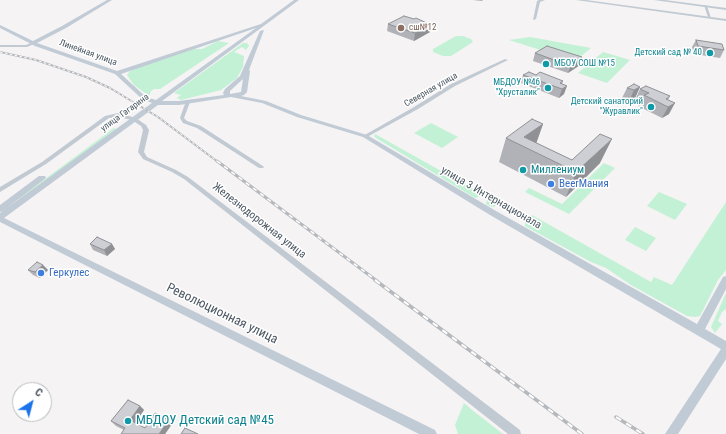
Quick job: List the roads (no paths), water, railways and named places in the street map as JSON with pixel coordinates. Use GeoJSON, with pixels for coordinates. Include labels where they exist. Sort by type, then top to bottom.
{"type":"FeatureCollection","features":[{"type":"Feature","properties":{"kind":"main road"},"geometry":{"type":"LineString","coordinates":[[64,27],[110,0]]}},
{"type":"Feature","properties":{"kind":"main road"},"geometry":{"type":"LineString","coordinates":[[33,43],[102,9],[116,0]]}},
{"type":"Feature","properties":{"kind":"main road","name":"улица Гагарина"},"geometry":{"type":"LineString","coordinates":[[117,73],[219,38],[261,27],[292,0]]}},
{"type":"Feature","properties":{"kind":"main road","name":"улица Гагарина"},"geometry":{"type":"LineString","coordinates":[[0,209],[167,91],[261,27],[297,0]]}},
{"type":"Feature","properties":{"kind":"main road","name":"Линейная улица"},"geometry":{"type":"LineString","coordinates":[[0,26],[33,43],[117,73],[144,98],[159,103],[168,104],[232,96]]}},
{"type":"Feature","properties":{"kind":"main road","name":"улица Гагарина"},"geometry":{"type":"LineString","coordinates":[[231,88],[242,77],[247,68],[261,27]]}},
{"type":"Feature","properties":{"kind":"main road"},"geometry":{"type":"LineString","coordinates":[[219,38],[230,38],[238,42],[249,40],[256,44]]}},
{"type":"Feature","properties":{"kind":"main road","name":"улица Гагарина"},"geometry":{"type":"LineString","coordinates":[[244,89],[247,68]]}},
{"type":"Feature","properties":{"kind":"main road"},"geometry":{"type":"LineString","coordinates":[[239,87],[244,89],[242,94],[232,96],[226,92],[231,88],[239,87]]}},
{"type":"Feature","properties":{"kind":"main road","name":"Линейная улица"},"geometry":{"type":"LineString","coordinates":[[203,99],[231,88]]}},
{"type":"Feature","properties":{"kind":"main road","name":"улица 3 Интернационала"},"geometry":{"type":"LineString","coordinates":[[244,89],[264,102]]}},
{"type":"Feature","properties":{"kind":"main road","name":"улица 3 Интернационала"},"geometry":{"type":"LineString","coordinates":[[232,96],[245,97],[264,102],[299,116],[365,136],[493,213],[726,346]]}},
{"type":"Feature","properties":{"kind":"main road","name":"улица Гагарина"},"geometry":{"type":"LineString","coordinates":[[0,218],[115,128]]}},
{"type":"Feature","properties":{"kind":"main road","name":"Революционная улица"},"geometry":{"type":"LineString","coordinates":[[0,218],[431,434]]}},
{"type":"Feature","properties":{"kind":"main road"},"geometry":{"type":"LineString","coordinates":[[700,331],[726,280]]}},
{"type":"Feature","properties":{"kind":"main road"},"geometry":{"type":"LineString","coordinates":[[671,434],[726,350]]}},
{"type":"Feature","properties":{"kind":"street"},"geometry":{"type":"LineString","coordinates":[[534,18],[539,1],[543,0]]}},
{"type":"Feature","properties":{"kind":"street"},"geometry":{"type":"LineString","coordinates":[[578,0],[726,20]]}},
{"type":"Feature","properties":{"kind":"street"},"geometry":{"type":"LineString","coordinates":[[656,0],[726,9]]}},
{"type":"Feature","properties":{"kind":"street"},"geometry":{"type":"LineString","coordinates":[[705,6],[710,18]]}},
{"type":"Feature","properties":{"kind":"street"},"geometry":{"type":"LineString","coordinates":[[0,46],[27,46],[33,43]]}},
{"type":"Feature","properties":{"kind":"street","name":"Северная улица"},"geometry":{"type":"LineString","coordinates":[[365,136],[416,108],[453,85],[506,60]]}},
{"type":"Feature","properties":{"kind":"street"},"geometry":{"type":"LineString","coordinates":[[188,102],[182,118],[185,122],[199,127],[261,167]]}},
{"type":"Feature","properties":{"kind":"street","name":"Железнодорожная улица"},"geometry":{"type":"LineString","coordinates":[[0,190],[44,163],[107,117],[118,115],[134,119],[143,125],[146,130],[141,152],[145,158],[186,178],[516,434]]}},
{"type":"Feature","properties":{"kind":"railway"},"geometry":{"type":"LineString","coordinates":[[0,52],[36,60],[86,77],[110,88],[158,117],[218,162]]}},
{"type":"Feature","properties":{"kind":"railway"},"geometry":{"type":"LineString","coordinates":[[217,161],[377,281]]}},
{"type":"Feature","properties":{"kind":"railway"},"geometry":{"type":"LineString","coordinates":[[375,280],[582,434]]}},
{"type":"Feature","properties":{"kind":"railway"},"geometry":{"type":"LineString","coordinates":[[616,417],[643,434]]}},
{"type":"Feature","properties":{"kind":"place","name":"сш№12"},"geometry":{"type":"Point","coordinates":[401,28]}},
{"type":"Feature","properties":{"kind":"place","name":"Детский сад № 40"},"geometry":{"type":"Point","coordinates":[710,53]}},
{"type":"Feature","properties":{"kind":"place","name":"МБОУ СОШ №15"},"geometry":{"type":"Point","coordinates":[546,64]}},
{"type":"Feature","properties":{"kind":"place","name":"МБДОУ №46 \"Хрусталик\""},"geometry":{"type":"Point","coordinates":[548,88]}},
{"type":"Feature","properties":{"kind":"place","name":"Детский санаторий \"Журавлик\""},"geometry":{"type":"Point","coordinates":[651,107]}},
{"type":"Feature","properties":{"kind":"place","name":"Миллениум"},"geometry":{"type":"Point","coordinates":[523,170]}},
{"type":"Feature","properties":{"kind":"place","name":"BeerМания"},"geometry":{"type":"Point","coordinates":[551,184]}},
{"type":"Feature","properties":{"kind":"place","name":"Геркулес"},"geometry":{"type":"Point","coordinates":[41,273]}},
{"type":"Feature","properties":{"kind":"place","name":"МБДОУ Детский сад №45"},"geometry":{"type":"Point","coordinates":[128,421]}}]}
